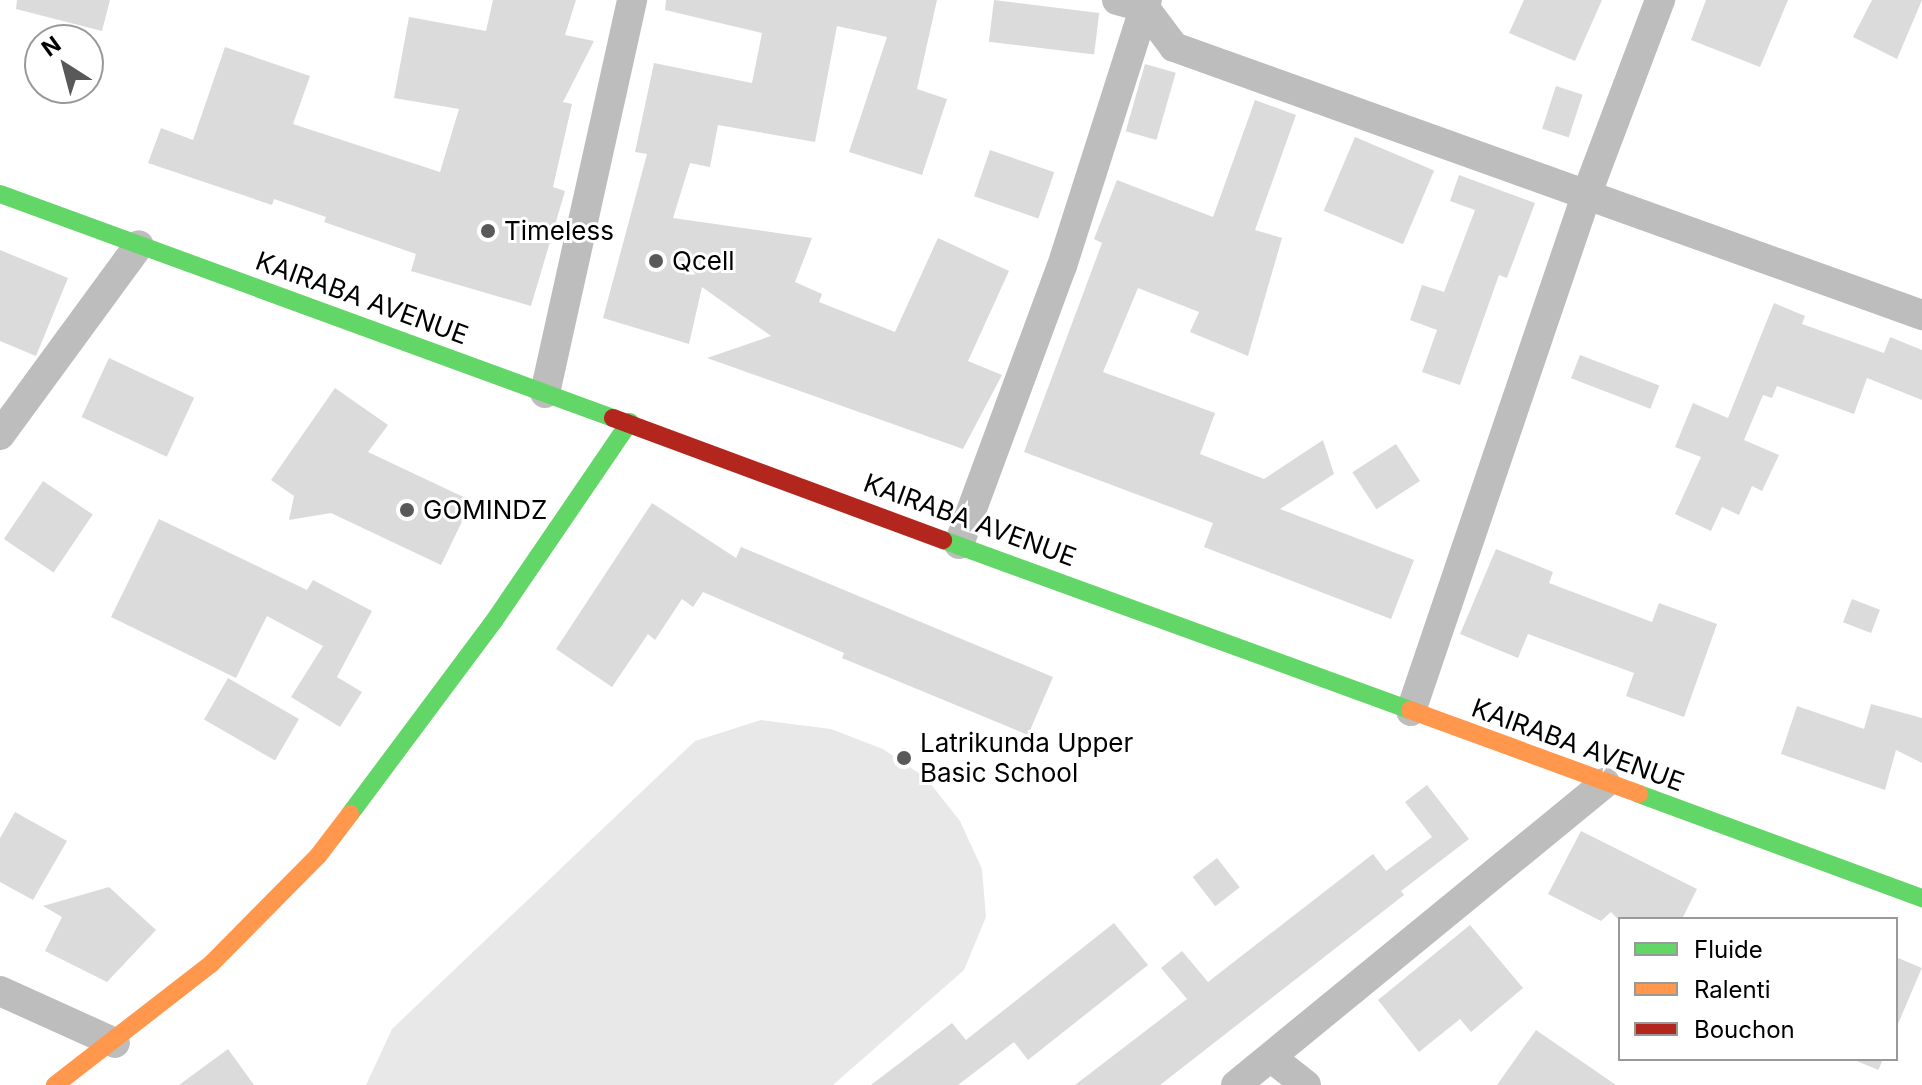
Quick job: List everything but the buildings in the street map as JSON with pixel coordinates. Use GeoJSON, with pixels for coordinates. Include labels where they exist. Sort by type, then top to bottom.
{"type":"FeatureCollection","features":[{"type":"Feature","properties":{"kind":"street"},"geometry":{"type":"LineString","coordinates":[[545,393],[632,0]]}},
{"type":"Feature","properties":{"kind":"street"},"geometry":{"type":"LineString","coordinates":[[1411,711],[1586,196],[1660,0]]}},
{"type":"Feature","properties":{"kind":"street"},"geometry":{"type":"LineString","coordinates":[[1136,2],[1174,47],[1922,315]]}},
{"type":"Feature","properties":{"kind":"street"},"geometry":{"type":"LineString","coordinates":[[959,544],[1062,266],[1136,2]]}},
{"type":"Feature","properties":{"kind":"street","name":"KAIRABA AVENUE"},"geometry":{"type":"LineString","coordinates":[[0,194],[630,422],[1922,898]]}},
{"type":"Feature","properties":{"kind":"street"},"geometry":{"type":"LineString","coordinates":[[0,435],[139,245]]}},
{"type":"Feature","properties":{"kind":"street"},"geometry":{"type":"LineString","coordinates":[[55,1085],[115,1043],[211,964],[318,856],[494,621],[630,422]]}},
{"type":"Feature","properties":{"kind":"street"},"geometry":{"type":"LineString","coordinates":[[1236,1085],[1273,1059],[1605,783]]}},
{"type":"Feature","properties":{"kind":"street"},"geometry":{"type":"LineString","coordinates":[[0,991],[115,1043]]}},
{"type":"Feature","properties":{"kind":"street"},"geometry":{"type":"LineString","coordinates":[[1273,1059],[1306,1085]]}},
{"type":"Feature","properties":{"kind":"shaded area"},"geometry":{"type":"Polygon","coordinates":[[[761,720],[831,729],[883,749],[926,778],[960,821],[982,869],[986,917],[964,970],[833,1085],[366,1085],[392,1029],[695,741],[761,720]]]}},
{"type":"Feature","properties":{"kind":"traffic: fast"},"geometry":{"type":"LineString","coordinates":[[0,194],[613,418]]}},
{"type":"Feature","properties":{"kind":"traffic: fast"},"geometry":{"type":"LineString","coordinates":[[350,814],[494,621],[630,422]]}},
{"type":"Feature","properties":{"kind":"traffic: fast"},"geometry":{"type":"LineString","coordinates":[[943,540],[1410,710]]}},
{"type":"Feature","properties":{"kind":"traffic: fast"},"geometry":{"type":"LineString","coordinates":[[1639,794],[1922,898]]}},
{"type":"Feature","properties":{"kind":"traffic: slow"},"geometry":{"type":"LineString","coordinates":[[1410,710],[1639,794]]}},
{"type":"Feature","properties":{"kind":"traffic: slow"},"geometry":{"type":"LineString","coordinates":[[55,1085],[211,964],[318,856],[350,814]]}},
{"type":"Feature","properties":{"kind":"traffic: jam"},"geometry":{"type":"LineString","coordinates":[[613,418],[943,540]]}},
{"type":"Feature","properties":{"kind":"place","name":"Timeless"},"geometry":{"type":"Point","coordinates":[488,231]}},
{"type":"Feature","properties":{"kind":"place","name":"Qcell"},"geometry":{"type":"Point","coordinates":[656,261]}},
{"type":"Feature","properties":{"kind":"place","name":"GOMINDZ"},"geometry":{"type":"Point","coordinates":[407,510]}},
{"type":"Feature","properties":{"kind":"place","name":"Latrikunda Upper Basic School"},"geometry":{"type":"Point","coordinates":[904,758]}}]}
